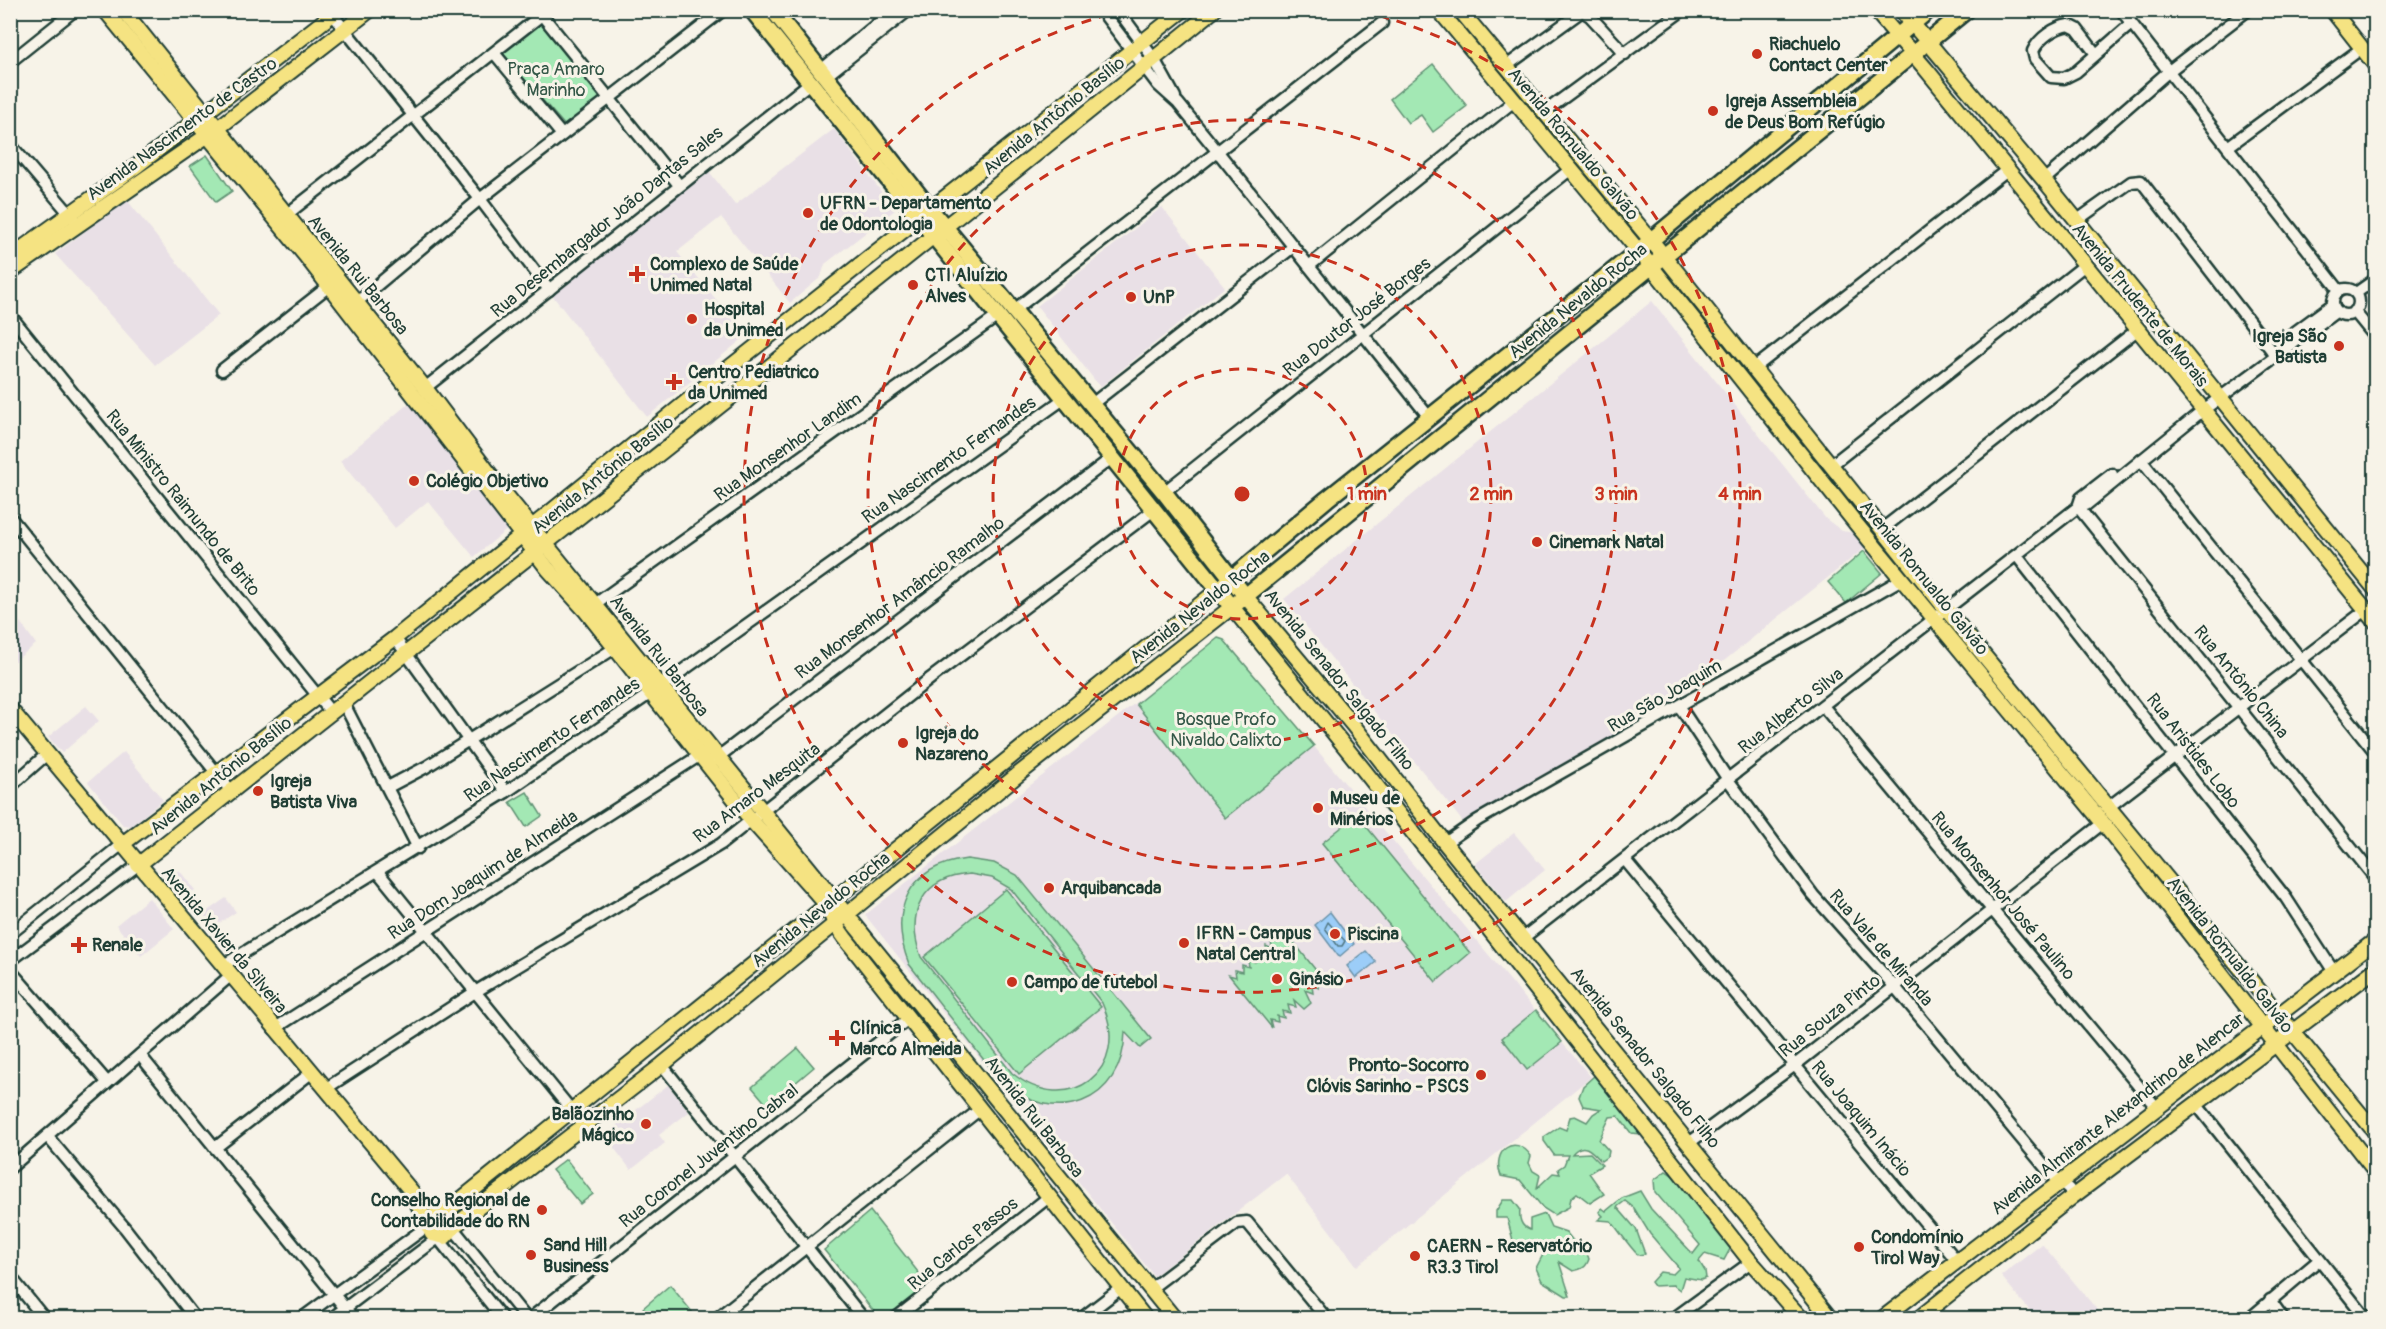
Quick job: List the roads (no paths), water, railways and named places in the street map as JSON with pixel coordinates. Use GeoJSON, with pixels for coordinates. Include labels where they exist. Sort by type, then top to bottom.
{"type":"FeatureCollection","features":[{"type":"Feature","properties":{"kind":"highway","name":"Avenida Senador Salgado Filho"},"geometry":{"type":"LineString","coordinates":[[752,10],[1006,314],[1065,398],[1232,607]]}},
{"type":"Feature","properties":{"kind":"highway","name":"Avenida Senador Salgado Filho"},"geometry":{"type":"LineString","coordinates":[[773,10],[824,73],[924,214]]}},
{"type":"Feature","properties":{"kind":"highway","name":"Avenida Nevaldo Rocha"},"geometry":{"type":"LineString","coordinates":[[1218,590],[1429,417],[1638,251],[1929,10]]}},
{"type":"Feature","properties":{"kind":"highway","name":"Avenida Nevaldo Rocha"},"geometry":{"type":"LineString","coordinates":[[1232,607],[1967,10]]}},
{"type":"Feature","properties":{"kind":"highway","name":"Avenida Senador Salgado Filho"},"geometry":{"type":"LineString","coordinates":[[1006,314],[1092,404],[1246,597]]}},
{"type":"Feature","properties":{"kind":"main road","name":"Avenida Rui Barbosa"},"geometry":{"type":"LineString","coordinates":[[105,10],[206,137],[265,198],[286,214],[425,388],[527,532]]}},
{"type":"Feature","properties":{"kind":"main road","name":"Avenida Rui Barbosa"},"geometry":{"type":"LineString","coordinates":[[123,10],[207,113],[328,286],[540,548],[615,648],[656,689]]}},
{"type":"Feature","properties":{"kind":"main road","name":"Avenida Nascimento de Castro"},"geometry":{"type":"LineString","coordinates":[[10,257],[147,178],[218,128],[370,10]]}},
{"type":"Feature","properties":{"kind":"main road","name":"Avenida Antônio Basílio"},"geometry":{"type":"LineString","coordinates":[[121,845],[317,694],[395,638],[924,214],[1183,10]]}},
{"type":"Feature","properties":{"kind":"main road","name":"Avenida Antônio Basílio"},"geometry":{"type":"LineString","coordinates":[[138,865],[939,232],[1214,10]]}},
{"type":"Feature","properties":{"kind":"main road","name":"Avenida Romualdo Galvão"},"geometry":{"type":"LineString","coordinates":[[1439,10],[1651,266],[1935,620],[2103,823],[2376,1172]]}},
{"type":"Feature","properties":{"kind":"main road","name":"Avenida Romualdo Galvão"},"geometry":{"type":"LineString","coordinates":[[1460,10],[1504,67],[1664,256],[1946,610],[2376,1133]]}},
{"type":"Feature","properties":{"kind":"main road","name":"Avenida Prudente de Morais"},"geometry":{"type":"LineString","coordinates":[[1875,10],[1914,54],[2376,622]]}},
{"type":"Feature","properties":{"kind":"main road","name":"Avenida Prudente de Morais"},"geometry":{"type":"LineString","coordinates":[[1900,10],[2044,180],[2376,590]]}},
{"type":"Feature","properties":{"kind":"main road"},"geometry":{"type":"LineString","coordinates":[[2332,10],[2376,66]]}},
{"type":"Feature","properties":{"kind":"main road","name":"Avenida Nascimento de Castro"},"geometry":{"type":"LineString","coordinates":[[10,272],[138,165],[333,12]]}},
{"type":"Feature","properties":{"kind":"main road"},"geometry":{"type":"LineString","coordinates":[[260,70],[273,86]]}},
{"type":"Feature","properties":{"kind":"main road"},"geometry":{"type":"LineString","coordinates":[[1058,134],[1075,97]]}},
{"type":"Feature","properties":{"kind":"main road"},"geometry":{"type":"LineString","coordinates":[[138,165],[147,178]]}},
{"type":"Feature","properties":{"kind":"main road","name":"Avenida Rui Barbosa"},"geometry":{"type":"LineString","coordinates":[[540,548],[595,604],[656,689],[709,757],[831,902],[848,914],[1174,1318]]}},
{"type":"Feature","properties":{"kind":"main road","name":"Avenida Nevaldo Rocha"},"geometry":{"type":"LineString","coordinates":[[443,1214],[1218,590]]}},
{"type":"Feature","properties":{"kind":"main road","name":"Avenida Senador Salgado Filho"},"geometry":{"type":"LineString","coordinates":[[1246,597],[1378,757],[1830,1318]]}},
{"type":"Feature","properties":{"kind":"main road","name":"Avenida Senador Salgado Filho"},"geometry":{"type":"LineString","coordinates":[[1232,607],[1363,769],[1752,1262],[1801,1318]]}},
{"type":"Feature","properties":{"kind":"main road","name":"Avenida Nevaldo Rocha"},"geometry":{"type":"LineString","coordinates":[[453,1228],[662,1065],[1020,773],[1232,607]]}},
{"type":"Feature","properties":{"kind":"main road","name":"Avenida Xavier da Silveira"},"geometry":{"type":"LineString","coordinates":[[10,708],[121,845],[411,1192],[429,1225]]}},
{"type":"Feature","properties":{"kind":"main road"},"geometry":{"type":"LineString","coordinates":[[1363,769],[1364,758],[1369,755],[1378,757]]}},
{"type":"Feature","properties":{"kind":"main road","name":"Avenida Rui Barbosa"},"geometry":{"type":"LineString","coordinates":[[831,902],[835,924],[967,1095],[1100,1258],[1145,1318]]}},
{"type":"Feature","properties":{"kind":"main road","name":"Avenida Almirante Alexandrino de Alencar"},"geometry":{"type":"LineString","coordinates":[[1883,1318],[2278,1013],[2375,942]]}},
{"type":"Feature","properties":{"kind":"main road","name":"Avenida Almirante Alexandrino de Alencar"},"geometry":{"type":"LineString","coordinates":[[1920,1318],[2072,1197],[2376,969]]}},
{"type":"Feature","properties":{"kind":"main road"},"geometry":{"type":"LineString","coordinates":[[953,1077],[972,1066]]}},
{"type":"Feature","properties":{"kind":"main road"},"geometry":{"type":"LineString","coordinates":[[967,1095],[977,1088],[987,1087]]}},
{"type":"Feature","properties":{"kind":"main road"},"geometry":{"type":"LineString","coordinates":[[2134,1125],[2128,1138],[2133,1145],[2142,1145]]}},
{"type":"Feature","properties":{"kind":"main road","name":"Avenida Xavier da Silveira"},"geometry":{"type":"LineString","coordinates":[[411,1192],[443,1214]]}},
{"type":"Feature","properties":{"kind":"main road"},"geometry":{"type":"LineString","coordinates":[[443,1214],[451,1219],[453,1228],[448,1236],[438,1238],[430,1232],[429,1225],[435,1215],[443,1214]]}},
{"type":"Feature","properties":{"kind":"main road"},"geometry":{"type":"LineString","coordinates":[[1100,1258],[1118,1249]]}},
{"type":"Feature","properties":{"kind":"street"},"geometry":{"type":"LineString","coordinates":[[10,62],[75,10]]}},
{"type":"Feature","properties":{"kind":"street"},"geometry":{"type":"LineString","coordinates":[[357,302],[480,199],[723,10]]}},
{"type":"Feature","properties":{"kind":"street"},"geometry":{"type":"LineString","coordinates":[[858,46],[894,10]]}},
{"type":"Feature","properties":{"kind":"street"},"geometry":{"type":"LineString","coordinates":[[824,73],[909,10]]}},
{"type":"Feature","properties":{"kind":"street"},"geometry":{"type":"LineString","coordinates":[[1101,10],[1137,47],[1178,103],[1429,417]]}},
{"type":"Feature","properties":{"kind":"street"},"geometry":{"type":"LineString","coordinates":[[1118,10],[1137,47]]}},
{"type":"Feature","properties":{"kind":"street"},"geometry":{"type":"LineString","coordinates":[[1543,113],[1683,10]]}},
{"type":"Feature","properties":{"kind":"street"},"geometry":{"type":"LineString","coordinates":[[2121,10],[2339,290]]}},
{"type":"Feature","properties":{"kind":"street"},"geometry":{"type":"LineString","coordinates":[[2044,180],[2169,71],[2248,10]]}},
{"type":"Feature","properties":{"kind":"street"},"geometry":{"type":"LineString","coordinates":[[1504,67],[1582,11],[1625,54]]}},
{"type":"Feature","properties":{"kind":"street"},"geometry":{"type":"LineString","coordinates":[[333,12],[549,290]]}},
{"type":"Feature","properties":{"kind":"street"},"geometry":{"type":"LineString","coordinates":[[286,214],[413,114],[495,54],[543,12],[678,185]]}},
{"type":"Feature","properties":{"kind":"street","name":"Rua Monsenhor Landim"},"geometry":{"type":"LineString","coordinates":[[595,604],[1006,314],[1382,23]]}},
{"type":"Feature","properties":{"kind":"street"},"geometry":{"type":"LineString","coordinates":[[2096,54],[2077,29],[2069,25],[2051,32],[2040,40],[2033,51],[2042,69],[2054,78],[2069,76],[2096,54],[2131,24]]}},
{"type":"Feature","properties":{"kind":"street"},"geometry":{"type":"LineString","coordinates":[[2229,146],[2362,48]]}},
{"type":"Feature","properties":{"kind":"street"},"geometry":{"type":"LineString","coordinates":[[495,54],[562,135]]}},
{"type":"Feature","properties":{"kind":"street","name":"Rua Desembargador João Dantas Sales"},"geometry":{"type":"LineString","coordinates":[[425,388],[678,185],[811,82]]}},
{"type":"Feature","properties":{"kind":"street"},"geometry":{"type":"LineString","coordinates":[[1309,266],[1514,100]]}},
{"type":"Feature","properties":{"kind":"street"},"geometry":{"type":"LineString","coordinates":[[10,144],[75,220]]}},
{"type":"Feature","properties":{"kind":"street","name":"Rua Doutor José Borges"},"geometry":{"type":"LineString","coordinates":[[1164,492],[1571,169]]}},
{"type":"Feature","properties":{"kind":"street"},"geometry":{"type":"LineString","coordinates":[[1753,369],[2007,170]]}},
{"type":"Feature","properties":{"kind":"street"},"geometry":{"type":"LineString","coordinates":[[2076,221],[2132,182],[2141,181],[2274,353]]}},
{"type":"Feature","properties":{"kind":"street"},"geometry":{"type":"LineString","coordinates":[[1092,404],[1293,247]]}},
{"type":"Feature","properties":{"kind":"street"},"geometry":{"type":"LineString","coordinates":[[1830,466],[2085,265]]}},
{"type":"Feature","properties":{"kind":"street"},"geometry":{"type":"LineString","coordinates":[[2356,293],[2376,279]]}},
{"type":"Feature","properties":{"kind":"street"},"geometry":{"type":"LineString","coordinates":[[222,370],[328,286]]}},
{"type":"Feature","properties":{"kind":"street"},"geometry":{"type":"LineString","coordinates":[[2349,289],[2356,293],[2359,302],[2354,311],[2344,315],[2335,308],[2334,296],[2339,290],[2349,289]]}},
{"type":"Feature","properties":{"kind":"street","name":"Rua Alberto Silva"},"geometry":{"type":"LineString","coordinates":[[2078,507],[2081,498],[2335,308]]}},
{"type":"Feature","properties":{"kind":"street"},"geometry":{"type":"LineString","coordinates":[[2354,311],[2376,338]]}},
{"type":"Feature","properties":{"kind":"street","name":"Rua Ministro Raimundo de Brito"},"geometry":{"type":"LineString","coordinates":[[10,315],[330,711]]}},
{"type":"Feature","properties":{"kind":"street"},"geometry":{"type":"LineString","coordinates":[[1881,530],[2137,330]]}},
{"type":"Feature","properties":{"kind":"street","name":"Rua Nascimento Fernandes"},"geometry":{"type":"LineString","coordinates":[[10,1168],[140,1055],[226,971],[506,792],[656,689],[1065,398]]}},
{"type":"Feature","properties":{"kind":"street","name":"Rua Alberto Silva"},"geometry":{"type":"LineString","coordinates":[[1523,938],[1729,781],[2078,507],[2086,505],[2200,408]]}},
{"type":"Feature","properties":{"kind":"street","name":"Rua Monsenhor Amâncio Ramalho"},"geometry":{"type":"LineString","coordinates":[[709,757],[1113,457]]}},
{"type":"Feature","properties":{"kind":"street"},"geometry":{"type":"LineString","coordinates":[[2141,460],[2376,753]]}},
{"type":"Feature","properties":{"kind":"street","name":"Rua Antônio China"},"geometry":{"type":"LineString","coordinates":[[2078,507],[2240,706],[2376,879]]}},
{"type":"Feature","properties":{"kind":"street","name":"Rua Amaro Mesquita"},"geometry":{"type":"LineString","coordinates":[[325,1089],[475,992],[705,854],[1155,509]]}},
{"type":"Feature","properties":{"kind":"street"},"geometry":{"type":"LineString","coordinates":[[10,517],[231,791]]}},
{"type":"Feature","properties":{"kind":"street","name":"Rua Aristides Lobo"},"geometry":{"type":"LineString","coordinates":[[2017,556],[2176,755],[2286,898],[2334,972]]}},
{"type":"Feature","properties":{"kind":"street","name":"Rua São Joaquim"},"geometry":{"type":"LineString","coordinates":[[1445,843],[1478,820],[1902,579]]}},
{"type":"Feature","properties":{"kind":"street"},"geometry":{"type":"LineString","coordinates":[[2109,806],[2366,610]]}},
{"type":"Feature","properties":{"kind":"street"},"geometry":{"type":"LineString","coordinates":[[395,638],[506,792]]}},
{"type":"Feature","properties":{"kind":"street"},"geometry":{"type":"LineString","coordinates":[[388,787],[615,648]]}},
{"type":"Feature","properties":{"kind":"street"},"geometry":{"type":"LineString","coordinates":[[343,702],[418,849]]}},
{"type":"Feature","properties":{"kind":"street","name":"Rua Monsenhor José Paulino"},"geometry":{"type":"LineString","coordinates":[[1823,706],[2156,1107]]}},
{"type":"Feature","properties":{"kind":"street","name":"Rua Vale de Miranda"},"geometry":{"type":"LineString","coordinates":[[1680,707],[1729,781],[1813,895],[2060,1182],[2069,1189],[2072,1197]]}},
{"type":"Feature","properties":{"kind":"street"},"geometry":{"type":"LineString","coordinates":[[10,786],[47,754]]}},
{"type":"Feature","properties":{"kind":"street","name":"Rua Dom Joaquim de Almeida"},"geometry":{"type":"LineString","coordinates":[[274,1029],[427,931],[709,757]]}},
{"type":"Feature","properties":{"kind":"street","name":"Rua Souza Pinto"},"geometry":{"type":"LineString","coordinates":[[1689,1143],[1795,1065],[2103,823]]}},
{"type":"Feature","properties":{"kind":"street","name":"Avenida Antônio Basílio"},"geometry":{"type":"LineString","coordinates":[[10,934],[121,845]]}},
{"type":"Feature","properties":{"kind":"street","name":"Rua Joaquim Inácio"},"geometry":{"type":"LineString","coordinates":[[1625,860],[1957,1261]]}},
{"type":"Feature","properties":{"kind":"street","name":"Avenida Antônio Basílio"},"geometry":{"type":"LineString","coordinates":[[10,962],[138,865]]}},
{"type":"Feature","properties":{"kind":"street"},"geometry":{"type":"LineString","coordinates":[[378,872],[572,1111]]}},
{"type":"Feature","properties":{"kind":"street"},"geometry":{"type":"LineString","coordinates":[[10,970],[107,1082]]}},
{"type":"Feature","properties":{"kind":"street","name":"Rua Coronel Juventino Cabral"},"geometry":{"type":"LineString","coordinates":[[531,1318],[908,1019]]}},
{"type":"Feature","properties":{"kind":"street"},"geometry":{"type":"LineString","coordinates":[[140,1055],[353,1318]]}},
{"type":"Feature","properties":{"kind":"street"},"geometry":{"type":"LineString","coordinates":[[662,1065],[863,1318]]}},
{"type":"Feature","properties":{"kind":"street"},"geometry":{"type":"LineString","coordinates":[[215,1148],[311,1073]]}},
{"type":"Feature","properties":{"kind":"street"},"geometry":{"type":"LineString","coordinates":[[2197,1105],[2366,1318]]}},
{"type":"Feature","properties":{"kind":"street"},"geometry":{"type":"LineString","coordinates":[[717,1318],[979,1110]]}},
{"type":"Feature","properties":{"kind":"street"},"geometry":{"type":"LineString","coordinates":[[47,1136],[125,1228],[195,1318]]}},
{"type":"Feature","properties":{"kind":"street","name":"Rua Carlos Passos"},"geometry":{"type":"LineString","coordinates":[[896,1318],[1050,1196]]}},
{"type":"Feature","properties":{"kind":"street"},"geometry":{"type":"LineString","coordinates":[[1150,1289],[1242,1221],[1251,1223],[1326,1318]]}},
{"type":"Feature","properties":{"kind":"street"},"geometry":{"type":"LineString","coordinates":[[302,1318],[429,1225]]}},
{"type":"Feature","properties":{"kind":"street"},"geometry":{"type":"LineString","coordinates":[[453,1228],[526,1318]]}},
{"type":"Feature","properties":{"kind":"street"},"geometry":{"type":"LineString","coordinates":[[332,1318],[438,1238],[502,1318]]}},
{"type":"Feature","properties":{"kind":"street"},"geometry":{"type":"LineString","coordinates":[[2250,1318],[2319,1260]]}},
{"type":"Feature","properties":{"kind":"street"},"geometry":{"type":"LineString","coordinates":[[1674,1318],[1752,1262]]}},
{"type":"Feature","properties":{"kind":"street"},"geometry":{"type":"LineString","coordinates":[[10,1276],[44,1318]]}},
{"type":"Feature","properties":{"kind":"street"},"geometry":{"type":"LineString","coordinates":[[1082,1318],[1121,1288]]}},
{"type":"Feature","properties":{"kind":"street"},"geometry":{"type":"LineString","coordinates":[[2270,1300],[2283,1318]]}},
{"type":"Feature","properties":{"kind":"water","name":"Piscina"},"geometry":{"type":"Polygon","coordinates":[[[1330,912],[1354,944],[1339,957],[1315,925],[1330,912]]]}},
{"type":"Feature","properties":{"kind":"water","name":"Piscina"},"geometry":{"type":"Polygon","coordinates":[[[1366,951],[1376,962],[1356,978],[1347,966],[1366,951]]]}},
{"type":"Feature","properties":{"kind":"place","name":"Riachuelo Contact Center"},"geometry":{"type":"Point","coordinates":[1757,54]}},
{"type":"Feature","properties":{"kind":"place","name":"Igreja Assembleia de Deus Bom Refúgio"},"geometry":{"type":"Point","coordinates":[1713,111]}},
{"type":"Feature","properties":{"kind":"place","name":"UFRN - Departamento de Odontologia"},"geometry":{"type":"Point","coordinates":[808,213]}},
{"type":"Feature","properties":{"kind":"place","name":"Complexo de Saúde Unimed Natal"},"geometry":{"type":"Point","coordinates":[637,274]}},
{"type":"Feature","properties":{"kind":"place","name":"CTI Aluízio Alves"},"geometry":{"type":"Point","coordinates":[913,285]}},
{"type":"Feature","properties":{"kind":"place","name":"UnP"},"geometry":{"type":"Point","coordinates":[1131,297]}},
{"type":"Feature","properties":{"kind":"place","name":"Hospital da Unimed"},"geometry":{"type":"Point","coordinates":[692,319]}},
{"type":"Feature","properties":{"kind":"place","name":"Igreja São Batista"},"geometry":{"type":"Point","coordinates":[2339,346]}},
{"type":"Feature","properties":{"kind":"place","name":"Centro Pediatrico da Unimed"},"geometry":{"type":"Point","coordinates":[674,382]}},
{"type":"Feature","properties":{"kind":"place","name":"Colégio Objetivo"},"geometry":{"type":"Point","coordinates":[414,481]}},
{"type":"Feature","properties":{"kind":"place","name":"Cinemark Natal"},"geometry":{"type":"Point","coordinates":[1537,542]}},
{"type":"Feature","properties":{"kind":"place","name":"Igreja do Nazareno"},"geometry":{"type":"Point","coordinates":[903,743]}},
{"type":"Feature","properties":{"kind":"place","name":"Igreja Batista Viva"},"geometry":{"type":"Point","coordinates":[258,791]}},
{"type":"Feature","properties":{"kind":"place","name":"Museu de Minérios"},"geometry":{"type":"Point","coordinates":[1318,808]}},
{"type":"Feature","properties":{"kind":"place","name":"Arquibancada"},"geometry":{"type":"Point","coordinates":[1049,888]}},
{"type":"Feature","properties":{"kind":"place","name":"Piscina"},"geometry":{"type":"Point","coordinates":[1335,934]}},
{"type":"Feature","properties":{"kind":"place","name":"IFRN - Campus Natal Central"},"geometry":{"type":"Point","coordinates":[1184,943]}},
{"type":"Feature","properties":{"kind":"place","name":"Renale"},"geometry":{"type":"Point","coordinates":[79,945]}},
{"type":"Feature","properties":{"kind":"place","name":"Ginásio"},"geometry":{"type":"Point","coordinates":[1277,979]}},
{"type":"Feature","properties":{"kind":"place","name":"Campo de futebol"},"geometry":{"type":"Point","coordinates":[1012,982]}},
{"type":"Feature","properties":{"kind":"place","name":"Clínica Marco Almeida"},"geometry":{"type":"Point","coordinates":[837,1038]}},
{"type":"Feature","properties":{"kind":"place","name":"Pronto-Socorro Clóvis Sarinho - PSCS"},"geometry":{"type":"Point","coordinates":[1481,1075]}},
{"type":"Feature","properties":{"kind":"place","name":"Balãozinho Mágico"},"geometry":{"type":"Point","coordinates":[646,1124]}},
{"type":"Feature","properties":{"kind":"place","name":"Conselho Regional de Contabilidade do RN"},"geometry":{"type":"Point","coordinates":[542,1210]}},
{"type":"Feature","properties":{"kind":"place","name":"Condomínio Tirol Way"},"geometry":{"type":"Point","coordinates":[1859,1247]}},
{"type":"Feature","properties":{"kind":"place","name":"Sand Hill Business"},"geometry":{"type":"Point","coordinates":[531,1255]}},
{"type":"Feature","properties":{"kind":"place","name":"CAERN - Reservatório R3.3 Tirol"},"geometry":{"type":"Point","coordinates":[1415,1256]}},
{"type":"Feature","properties":{"kind":"park label","name":"Praça Amaro Marinho"},"geometry":{"type":"Point","coordinates":[556,79]}},
{"type":"Feature","properties":{"kind":"park label","name":"Bosque Profº Nivaldo Calixto"},"geometry":{"type":"Point","coordinates":[1226,729]}}]}
